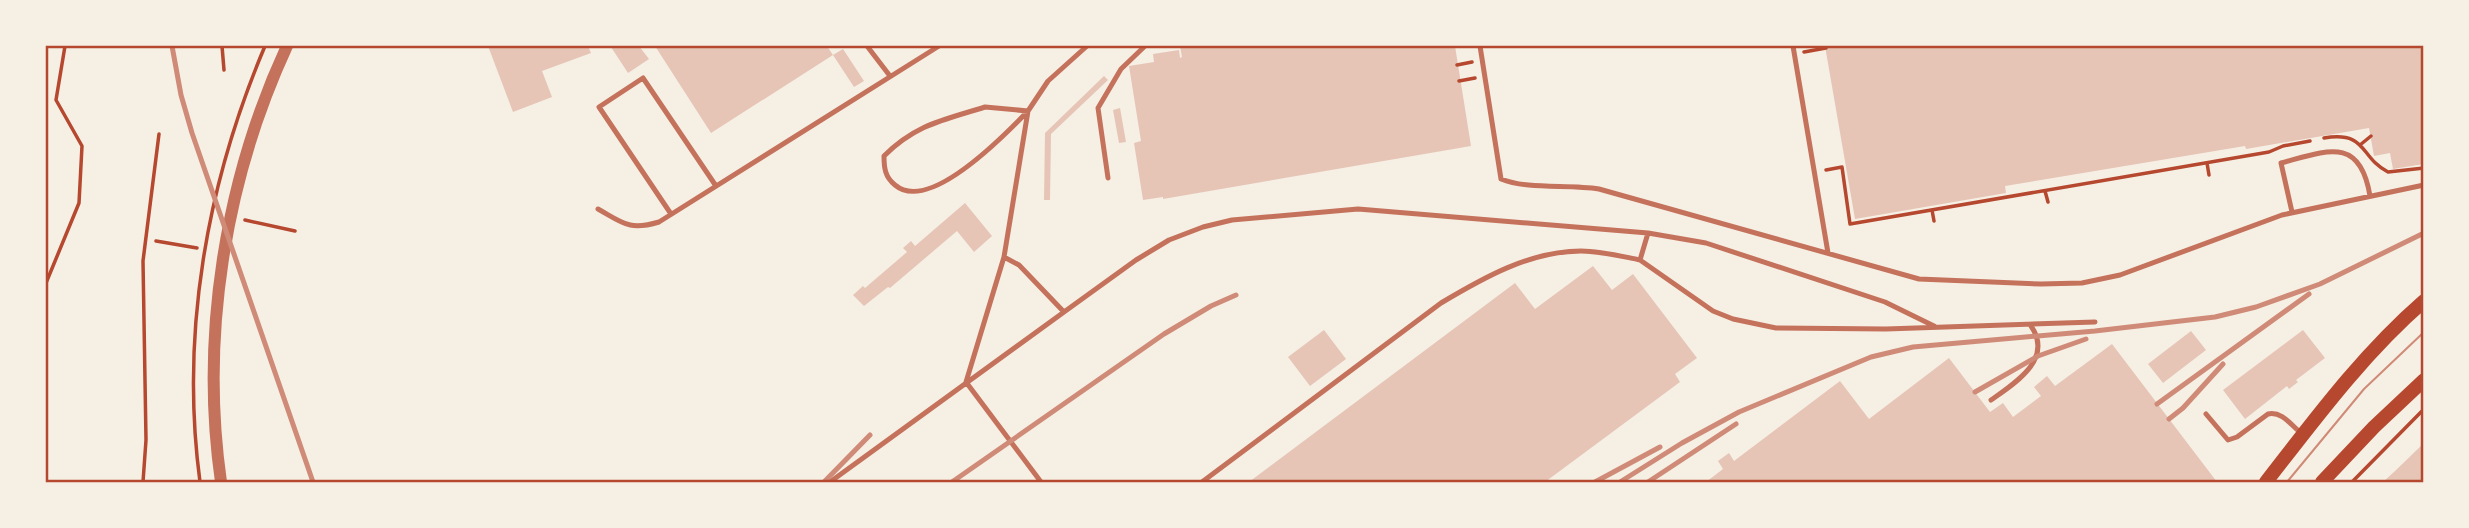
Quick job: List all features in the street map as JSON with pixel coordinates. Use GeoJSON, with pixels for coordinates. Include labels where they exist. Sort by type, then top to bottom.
{"type":"FeatureCollection","features":[{"type":"Feature","properties":{"kind":"main road"},"geometry":{"type":"LineString","coordinates":[[2266,482],[2368,355],[2424,301]]}},
{"type":"Feature","properties":{"kind":"main road"},"geometry":{"type":"LineString","coordinates":[[2322,482],[2374,426],[2424,380]]}},
{"type":"Feature","properties":{"kind":"street"},"geometry":{"type":"LineString","coordinates":[[221,482],[215,427],[214,382],[219,293],[234,202],[258,117],[287,46]]}},
{"type":"Feature","properties":{"kind":"lane"},"geometry":{"type":"LineString","coordinates":[[867,46],[890,76]]}},
{"type":"Feature","properties":{"kind":"lane"},"geometry":{"type":"LineString","coordinates":[[598,209],[626,225],[642,227],[659,222],[939,46]]}},
{"type":"Feature","properties":{"kind":"lane"},"geometry":{"type":"LineString","coordinates":[[1028,111],[985,107],[931,124],[914,131],[884,156],[884,170],[891,182],[901,190],[922,191],[946,181],[981,156],[1028,111],[1048,81],[1087,46]]}},
{"type":"Feature","properties":{"kind":"lane"},"geometry":{"type":"LineString","coordinates":[[1108,178],[1098,108],[1121,69],[1145,46]]}},
{"type":"Feature","properties":{"kind":"lane"},"geometry":{"type":"LineString","coordinates":[[1480,46],[1501,179],[1513,184],[1576,185],[1599,189],[1928,281],[2082,283],[2120,275],[2292,212],[2424,185]]}},
{"type":"Feature","properties":{"kind":"lane"},"geometry":{"type":"LineString","coordinates":[[1793,46],[1828,253]]}},
{"type":"Feature","properties":{"kind":"lane"},"geometry":{"type":"LineString","coordinates":[[671,214],[599,107],[643,78],[716,186]]}},
{"type":"Feature","properties":{"kind":"lane"},"geometry":{"type":"LineString","coordinates":[[966,382],[1004,257],[1028,111]]}},
{"type":"Feature","properties":{"kind":"lane"},"geometry":{"type":"LineString","coordinates":[[2292,212],[2281,163],[2308,154],[2332,150],[2345,152],[2353,157],[2363,170],[2370,196]]}},
{"type":"Feature","properties":{"kind":"lane"},"geometry":{"type":"LineString","coordinates":[[830,482],[1136,260],[1169,240],[1231,220],[1358,209],[1648,233],[1706,243],[1872,298],[1937,327]]}},
{"type":"Feature","properties":{"kind":"lane"},"geometry":{"type":"LineString","coordinates":[[1640,260],[1648,233]]}},
{"type":"Feature","properties":{"kind":"lane"},"geometry":{"type":"LineString","coordinates":[[1202,482],[1441,303],[1483,278],[1535,258],[1579,251],[1611,253],[1640,260],[1713,311],[1756,324],[1792,329],[2031,326],[2095,322]]}},
{"type":"Feature","properties":{"kind":"lane"},"geometry":{"type":"LineString","coordinates":[[1004,257],[1018,265],[1064,312]]}},
{"type":"Feature","properties":{"kind":"lane"},"geometry":{"type":"LineString","coordinates":[[1991,400],[2020,380],[2038,356],[2038,336],[2031,326]]}},
{"type":"Feature","properties":{"kind":"lane"},"geometry":{"type":"LineString","coordinates":[[966,382],[1041,482]]}},
{"type":"Feature","properties":{"kind":"lane"},"geometry":{"type":"LineString","coordinates":[[2206,414],[2228,440],[2237,438],[2268,414],[2274,413],[2281,415],[2303,435]]}},
{"type":"Feature","properties":{"kind":"path"},"geometry":{"type":"LineString","coordinates":[[46,283],[79,203],[82,146],[56,100],[65,46]]}},
{"type":"Feature","properties":{"kind":"path"},"geometry":{"type":"LineString","coordinates":[[222,46],[224,70]]}},
{"type":"Feature","properties":{"kind":"path"},"geometry":{"type":"LineString","coordinates":[[204,252],[222,168],[241,104],[265,46]]}},
{"type":"Feature","properties":{"kind":"path"},"geometry":{"type":"LineString","coordinates":[[1794,54],[1826,48]]}},
{"type":"Feature","properties":{"kind":"path"},"geometry":{"type":"LineString","coordinates":[[143,482],[146,440],[143,261],[159,134]]}},
{"type":"Feature","properties":{"kind":"path"},"geometry":{"type":"LineString","coordinates":[[2360,145],[2371,135]]}},
{"type":"Feature","properties":{"kind":"path"},"geometry":{"type":"LineString","coordinates":[[1814,172],[1842,167],[1850,224],[2269,152],[2283,145]]}},
{"type":"Feature","properties":{"kind":"path"},"geometry":{"type":"LineString","coordinates":[[2207,163],[2210,175]]}},
{"type":"Feature","properties":{"kind":"path"},"geometry":{"type":"LineString","coordinates":[[2045,191],[2048,202]]}},
{"type":"Feature","properties":{"kind":"path"},"geometry":{"type":"LineString","coordinates":[[1932,210],[1934,221]]}},
{"type":"Feature","properties":{"kind":"path"},"geometry":{"type":"LineString","coordinates":[[244,220],[295,231]]}},
{"type":"Feature","properties":{"kind":"path"},"geometry":{"type":"LineString","coordinates":[[156,240],[197,248]]}},
{"type":"Feature","properties":{"kind":"path"},"geometry":{"type":"LineString","coordinates":[[2352,482],[2424,409]]}},
{"type":"Feature","properties":{"kind":"building"},"geometry":{"type":"Polygon","coordinates":[[[488,46],[588,46],[591,53],[542,71],[552,97],[513,112],[488,46]]]}},
{"type":"Feature","properties":{"kind":"building"},"geometry":{"type":"Polygon","coordinates":[[[639,46],[649,59],[628,73],[611,47],[639,46]]]}},
{"type":"Feature","properties":{"kind":"building"},"geometry":{"type":"Polygon","coordinates":[[[655,46],[827,46],[833,55],[711,133],[655,46]]]}},
{"type":"Feature","properties":{"kind":"building"},"geometry":{"type":"Polygon","coordinates":[[[1180,46],[1455,46],[1471,146],[1163,199],[1143,200],[1134,143],[1141,141],[1129,66],[1154,62],[1153,54],[1179,50],[1180,58],[1180,46]]]}},
{"type":"Feature","properties":{"kind":"building"},"geometry":{"type":"Polygon","coordinates":[[[1825,46],[2424,46],[2424,164],[2393,169],[2390,153],[2374,156],[2369,128],[2005,186],[2006,193],[1855,219],[1825,46]]]}},
{"type":"Feature","properties":{"kind":"building"},"geometry":{"type":"Polygon","coordinates":[[[843,49],[864,81],[854,87],[833,55],[843,49]]]}},
{"type":"Feature","properties":{"kind":"building"},"geometry":{"type":"Polygon","coordinates":[[[1104,76],[1108,80],[1051,134],[1050,200],[1044,200],[1045,133],[1104,76]]]}},
{"type":"Feature","properties":{"kind":"building"},"geometry":{"type":"Polygon","coordinates":[[[1120,108],[1126,142],[1119,143],[1113,110],[1120,108]]]}},
{"type":"Feature","properties":{"kind":"building"},"geometry":{"type":"Polygon","coordinates":[[[965,203],[992,236],[974,252],[957,231],[890,288],[864,306],[853,295],[907,252],[903,248],[911,241],[915,246],[965,203]]]}},
{"type":"Feature","properties":{"kind":"building"},"geometry":{"type":"Polygon","coordinates":[[[1593,266],[1612,290],[1633,274],[1697,358],[1675,374],[1680,382],[1545,482],[1249,482],[1515,283],[1535,309],[1593,266]]]}},
{"type":"Feature","properties":{"kind":"building"},"geometry":{"type":"Polygon","coordinates":[[[1324,330],[1346,359],[1310,386],[1288,357],[1324,330]]]}},
{"type":"Feature","properties":{"kind":"building"},"geometry":{"type":"Polygon","coordinates":[[[2303,330],[2325,358],[2296,380],[2298,382],[2289,389],[2287,386],[2245,419],[2223,390],[2303,330]]]}},
{"type":"Feature","properties":{"kind":"building"},"geometry":{"type":"Polygon","coordinates":[[[2191,331],[2206,350],[2163,383],[2148,364],[2191,331]]]}},
{"type":"Feature","properties":{"kind":"building"},"geometry":{"type":"Polygon","coordinates":[[[2112,344],[2217,482],[1706,482],[1723,469],[1718,461],[1729,453],[1734,461],[1840,381],[1869,419],[1949,358],[1990,412],[2003,403],[2013,417],[2041,396],[2034,387],[2047,376],[2055,386],[2112,344]]]}},
{"type":"Feature","properties":{"kind":"building"},"geometry":{"type":"Polygon","coordinates":[[[2424,443],[2424,482],[2383,482],[2395,471],[2424,443]]]}},
{"type":"Feature","properties":{"kind":"tram line"},"geometry":{"type":"LineString","coordinates":[[2287,482],[2364,389],[2424,332]]}},
{"type":"Feature","properties":{"kind":"railway"},"geometry":{"type":"LineString","coordinates":[[172,46],[181,95],[192,133],[313,482]]}},
{"type":"Feature","properties":{"kind":"railway"},"geometry":{"type":"LineString","coordinates":[[1620,482],[1682,443],[1739,412],[1871,357],[1913,347],[2215,317],[2256,307],[2320,284],[2424,233]]}},
{"type":"Feature","properties":{"kind":"railway"},"geometry":{"type":"LineString","coordinates":[[2157,404],[2309,294]]}},
{"type":"Feature","properties":{"kind":"railway"},"geometry":{"type":"LineString","coordinates":[[952,482],[1164,334],[1211,306],[1236,295]]}},
{"type":"Feature","properties":{"kind":"railway"},"geometry":{"type":"LineString","coordinates":[[1975,392],[2038,356],[2086,339]]}},
{"type":"Feature","properties":{"kind":"railway"},"geometry":{"type":"LineString","coordinates":[[2169,419],[2183,408],[2223,364]]}},
{"type":"Feature","properties":{"kind":"railway"},"geometry":{"type":"LineString","coordinates":[[1648,482],[1736,424]]}},
{"type":"Feature","properties":{"kind":"railway"},"geometry":{"type":"LineString","coordinates":[[824,482],[870,435]]}},
{"type":"Feature","properties":{"kind":"railway"},"geometry":{"type":"LineString","coordinates":[[1595,482],[1660,447]]}}]}
